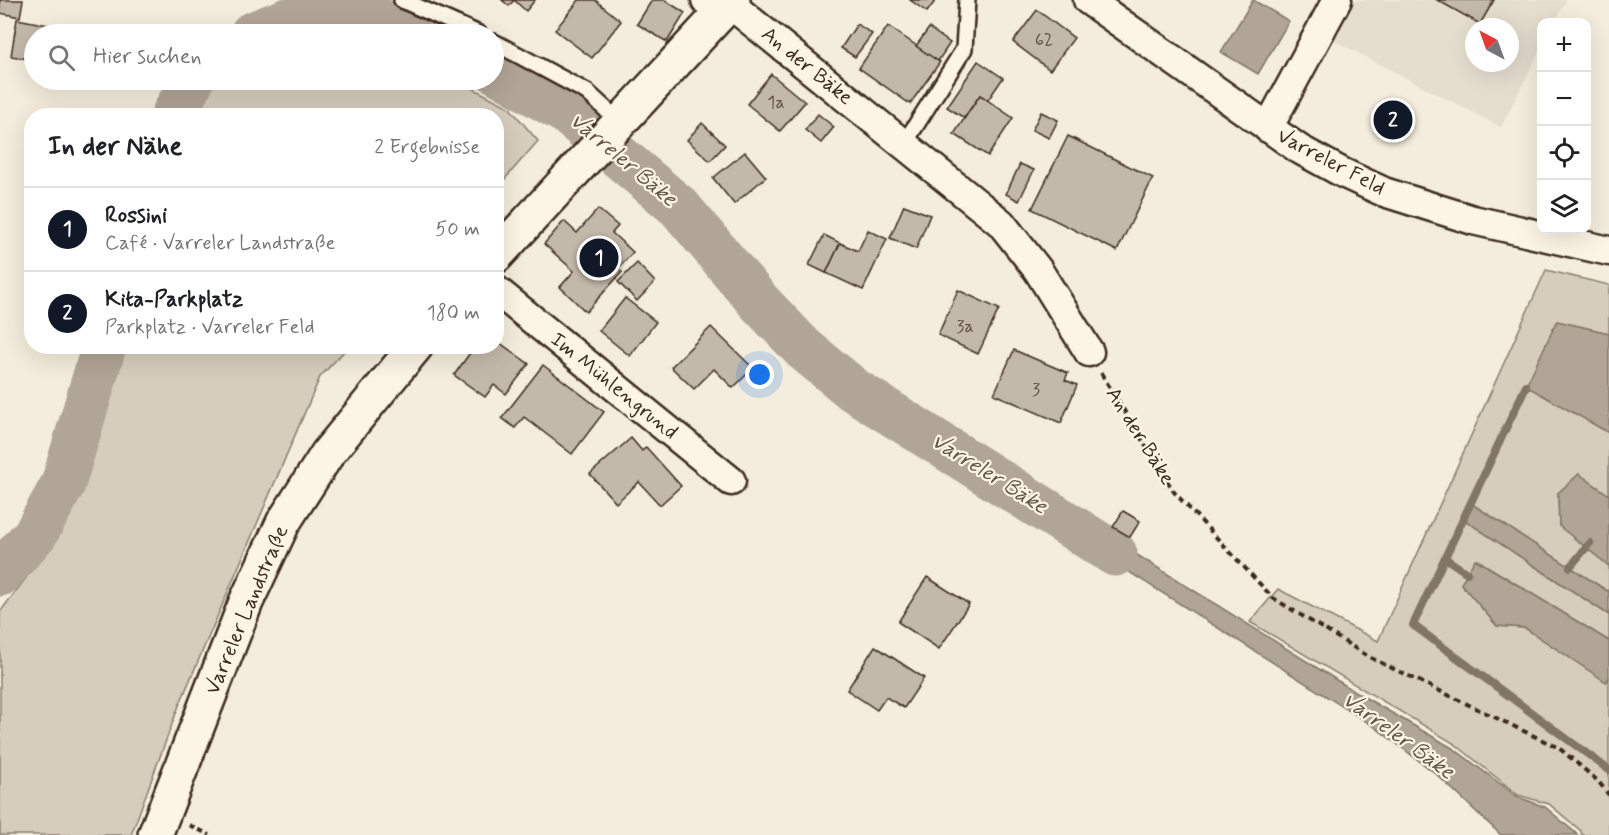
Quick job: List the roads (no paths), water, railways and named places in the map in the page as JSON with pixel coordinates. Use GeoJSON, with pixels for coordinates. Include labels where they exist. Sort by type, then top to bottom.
{"type":"FeatureCollection","features":[{"type":"Feature","properties":{"kind":"main road"},"geometry":{"type":"LineString","coordinates":[[504,247],[589,155],[626,127],[723,1]]}},
{"type":"Feature","properties":{"kind":"main road","name":"Varreler Landstraße"},"geometry":{"type":"LineString","coordinates":[[155,835],[246,603],[283,523],[328,453],[409,354]]}},
{"type":"Feature","properties":{"kind":"street","name":"Varreler Feld"},"geometry":{"type":"LineString","coordinates":[[1088,0],[1299,149],[1384,192],[1473,220],[1609,251]]}},
{"type":"Feature","properties":{"kind":"street"},"geometry":{"type":"LineString","coordinates":[[1268,128],[1337,0]]}},
{"type":"Feature","properties":{"kind":"street","name":"An der Bäke"},"geometry":{"type":"LineString","coordinates":[[723,1],[1001,223],[1038,270],[1089,352]]}},
{"type":"Feature","properties":{"kind":"street","name":"Im Mühlengrund"},"geometry":{"type":"LineString","coordinates":[[504,297],[731,481]]}},
{"type":"Feature","properties":{"kind":"lane"},"geometry":{"type":"LineString","coordinates":[[402,0],[456,24]]}},
{"type":"Feature","properties":{"kind":"lane"},"geometry":{"type":"LineString","coordinates":[[904,144],[964,49],[967,0]]}},
{"type":"Feature","properties":{"kind":"lane"},"geometry":{"type":"LineString","coordinates":[[504,47],[587,92],[626,127]]}},
{"type":"Feature","properties":{"kind":"water"},"geometry":{"type":"Polygon","coordinates":[[[1253,0],[1289,21],[1258,74],[1221,52],[1253,0]]]}},
{"type":"Feature","properties":{"kind":"water"},"geometry":{"type":"Polygon","coordinates":[[[1557,321],[1609,333],[1609,433],[1526,386],[1557,321]]]}},
{"type":"Feature","properties":{"kind":"water"},"geometry":{"type":"Polygon","coordinates":[[[1579,474],[1609,495],[1609,566],[1559,526],[1558,493],[1579,474]]]}},
{"type":"Feature","properties":{"kind":"water"},"geometry":{"type":"Polygon","coordinates":[[[1472,504],[1609,592],[1609,615],[1463,519],[1472,504]]]}},
{"type":"Feature","properties":{"kind":"water"},"geometry":{"type":"Polygon","coordinates":[[[1083,521],[1359,694],[1454,749],[1518,797],[1545,807],[1578,835],[1501,835],[1435,773],[1372,725],[1075,538],[1063,522],[1083,521]]]}},
{"type":"Feature","properties":{"kind":"water"},"geometry":{"type":"Polygon","coordinates":[[[1475,559],[1609,641],[1609,678],[1606,682],[1525,628],[1497,626],[1461,584],[1475,559]]]}},
{"type":"Feature","properties":{"kind":"waterway","name":"Varreler Bäke"},"geometry":{"type":"LineString","coordinates":[[278,24],[288,20],[365,15],[390,24]]}},
{"type":"Feature","properties":{"kind":"waterway","name":"Varreler Bäke"},"geometry":{"type":"LineString","coordinates":[[504,76],[566,112],[679,207],[759,302],[804,349],[854,390],[1115,554]]}},
{"type":"Feature","properties":{"kind":"waterway","name":"Varreler Bäke"},"geometry":{"type":"LineString","coordinates":[[177,108],[187,90]]}},
{"type":"Feature","properties":{"kind":"waterway","name":"Varreler Bäke"},"geometry":{"type":"LineString","coordinates":[[0,574],[36,533],[63,484],[102,354]]}},
{"type":"Feature","properties":{"kind":"waterway"},"geometry":{"type":"LineString","coordinates":[[1526,386],[1413,625],[1609,770]]}},
{"type":"Feature","properties":{"kind":"waterway"},"geometry":{"type":"LineString","coordinates":[[1570,567],[1590,543]]}},
{"type":"Feature","properties":{"kind":"waterway"},"geometry":{"type":"LineString","coordinates":[[1445,558],[1467,573]]}},
{"type":"Feature","properties":{"kind":"place","name":"Kita-Parkplatz"},"geometry":{"type":"Point","coordinates":[1393,120]}},
{"type":"Feature","properties":{"kind":"place","name":"Rossini"},"geometry":{"type":"Point","coordinates":[599,258]}}]}
